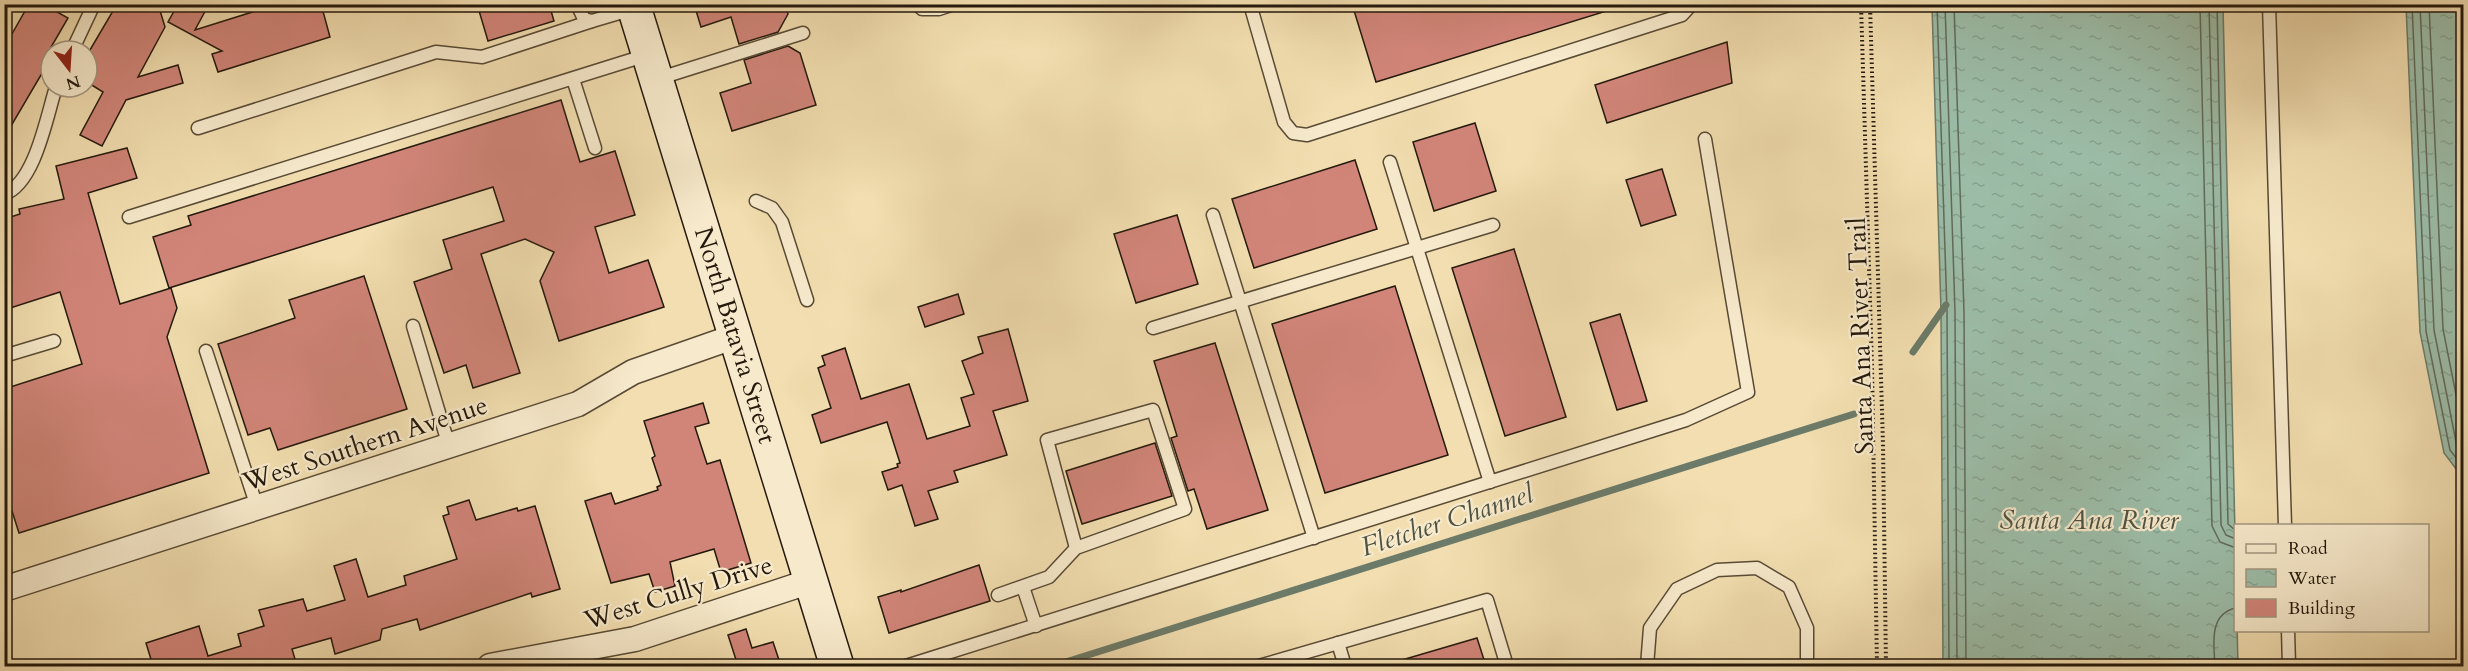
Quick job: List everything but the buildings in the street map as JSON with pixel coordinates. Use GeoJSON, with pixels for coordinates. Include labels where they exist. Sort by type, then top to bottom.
{"type":"FeatureCollection","features":[{"type":"Feature","properties":{"kind":"main road","name":"North Batavia Street"},"geometry":{"type":"LineString","coordinates":[[633,6],[837,666]]}},
{"type":"Feature","properties":{"kind":"street","name":"West Southern Avenue"},"geometry":{"type":"LineString","coordinates":[[4,589],[578,404],[633,372],[736,336]]}},
{"type":"Feature","properties":{"kind":"street","name":"West Cully Drive"},"geometry":{"type":"LineString","coordinates":[[490,666],[635,639],[811,581]]}},
{"type":"Feature","properties":{"kind":"lane"},"geometry":{"type":"LineString","coordinates":[[78,39],[94,4]]}},
{"type":"Feature","properties":{"kind":"lane"},"geometry":{"type":"LineString","coordinates":[[577,4],[584,19],[592,21]]}},
{"type":"Feature","properties":{"kind":"lane"},"geometry":{"type":"LineString","coordinates":[[917,4],[922,9],[939,9],[954,4]]}},
{"type":"Feature","properties":{"kind":"lane"},"geometry":{"type":"LineString","coordinates":[[1250,4],[1284,122],[1293,133],[1307,135],[1682,15],[1692,4]]}},
{"type":"Feature","properties":{"kind":"lane"},"geometry":{"type":"LineString","coordinates":[[2269,4],[2285,524]]}},
{"type":"Feature","properties":{"kind":"lane"},"geometry":{"type":"LineString","coordinates":[[198,128],[436,52],[482,57],[633,6]]}},
{"type":"Feature","properties":{"kind":"lane"},"geometry":{"type":"LineString","coordinates":[[129,217],[573,79],[652,67],[803,33]]}},
{"type":"Feature","properties":{"kind":"lane"},"geometry":{"type":"LineString","coordinates":[[573,79],[595,148]]}},
{"type":"Feature","properties":{"kind":"lane"},"geometry":{"type":"LineString","coordinates":[[4,194],[13,191],[24,179],[37,150],[52,99]]}},
{"type":"Feature","properties":{"kind":"lane"},"geometry":{"type":"LineString","coordinates":[[906,666],[1686,420],[1748,392],[1705,139]]}},
{"type":"Feature","properties":{"kind":"lane"},"geometry":{"type":"LineString","coordinates":[[1390,162],[1490,482]]}},
{"type":"Feature","properties":{"kind":"lane"},"geometry":{"type":"LineString","coordinates":[[756,201],[772,208],[782,222],[807,300]]}},
{"type":"Feature","properties":{"kind":"lane"},"geometry":{"type":"LineString","coordinates":[[1213,215],[1314,538]]}},
{"type":"Feature","properties":{"kind":"lane"},"geometry":{"type":"LineString","coordinates":[[1153,328],[1493,225]]}},
{"type":"Feature","properties":{"kind":"lane"},"geometry":{"type":"LineString","coordinates":[[413,326],[448,446]]}},
{"type":"Feature","properties":{"kind":"lane"},"geometry":{"type":"LineString","coordinates":[[4,356],[54,341]]}},
{"type":"Feature","properties":{"kind":"lane"},"geometry":{"type":"LineString","coordinates":[[206,351],[257,507]]}},
{"type":"Feature","properties":{"kind":"lane"},"geometry":{"type":"LineString","coordinates":[[998,595],[1049,577],[1076,548],[1185,509],[1153,410],[1047,440],[1076,548]]}},
{"type":"Feature","properties":{"kind":"lane"},"geometry":{"type":"LineString","coordinates":[[1647,666],[1650,628],[1677,589],[1717,570],[1756,568],[1789,588],[1807,628],[1807,666]]}},
{"type":"Feature","properties":{"kind":"lane"},"geometry":{"type":"LineString","coordinates":[[1023,587],[1036,626]]}},
{"type":"Feature","properties":{"kind":"lane"},"geometry":{"type":"LineString","coordinates":[[1260,666],[1487,600],[1507,666]]}},
{"type":"Feature","properties":{"kind":"lane"},"geometry":{"type":"LineString","coordinates":[[2288,632],[2289,666]]}},
{"type":"Feature","properties":{"kind":"lane"},"geometry":{"type":"LineString","coordinates":[[1338,643],[1345,666]]}},
{"type":"Feature","properties":{"kind":"path"},"geometry":{"type":"LineString","coordinates":[[1862,4],[1877,666]]}},
{"type":"Feature","properties":{"kind":"path","name":"Santa Ana River Trail"},"geometry":{"type":"LineString","coordinates":[[1870,4],[1883,446],[1886,666]]}},
{"type":"Feature","properties":{"kind":"water","name":"Santa Ana River"},"geometry":{"type":"Polygon","coordinates":[[[1932,5],[2223,5],[2235,524],[2234,632],[2237,632],[2238,666],[1943,666],[1941,312],[1932,5]]]}},
{"type":"Feature","properties":{"kind":"water"},"geometry":{"type":"Polygon","coordinates":[[[2406,5],[2463,5],[2463,478],[2444,453],[2420,332],[2406,5]]]}},
{"type":"Feature","properties":{"kind":"waterway"},"geometry":{"type":"LineString","coordinates":[[1913,352],[1946,305]]}},
{"type":"Feature","properties":{"kind":"waterway","name":"Fletcher Channel"},"geometry":{"type":"LineString","coordinates":[[1053,666],[1854,414]]}}]}
